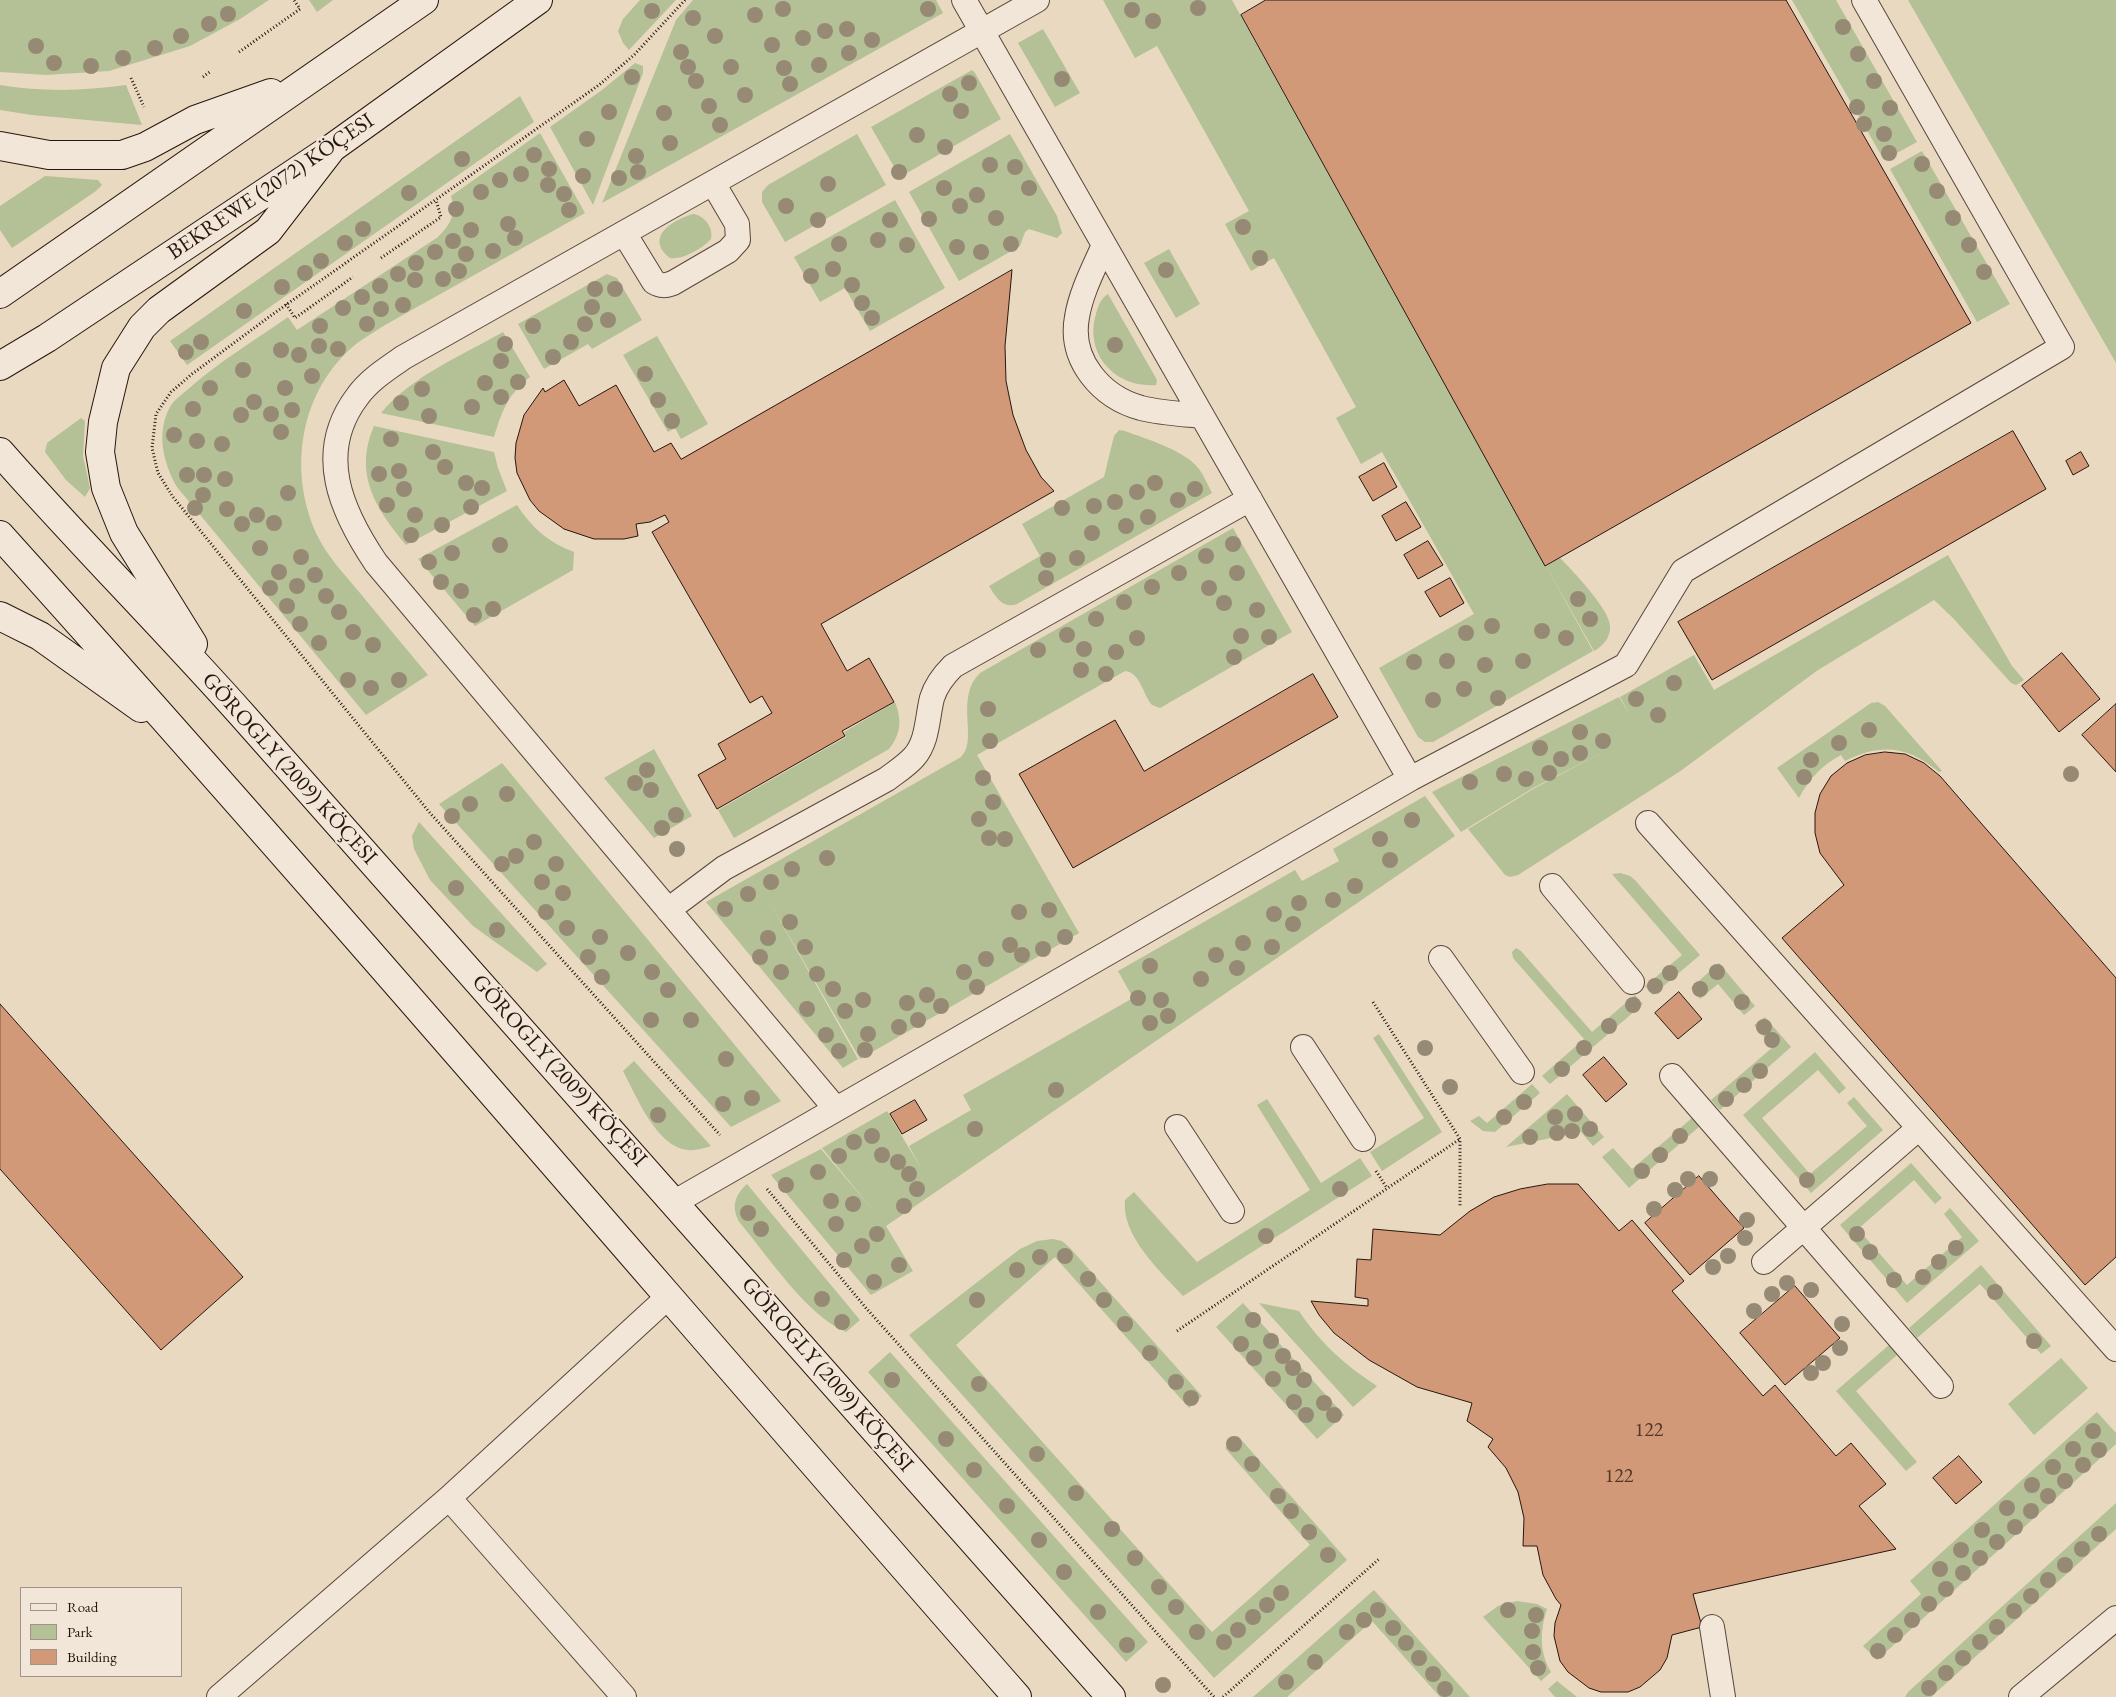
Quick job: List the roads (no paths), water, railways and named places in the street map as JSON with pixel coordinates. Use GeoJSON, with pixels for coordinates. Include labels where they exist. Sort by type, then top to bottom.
{"type":"FeatureCollection","features":[{"type":"Feature","properties":{"kind":"main road"},"geometry":{"type":"LineString","coordinates":[[0,294],[303,82],[424,0]]}},
{"type":"Feature","properties":{"kind":"main road","name":"BEKREWE (2072) KÖÇESI"},"geometry":{"type":"LineString","coordinates":[[0,366],[47,338],[332,148],[538,0]]}},
{"type":"Feature","properties":{"kind":"main road"},"geometry":{"type":"LineString","coordinates":[[0,146],[49,155],[122,155],[146,147],[195,120],[303,82]]}},
{"type":"Feature","properties":{"kind":"main road"},"geometry":{"type":"LineString","coordinates":[[227,698],[124,533],[106,488],[100,452],[102,422],[116,368],[142,327],[159,310],[268,231],[332,148]]}},
{"type":"Feature","properties":{"kind":"main road","name":"GÖROGLY (2009) KÖÇESI"},"geometry":{"type":"LineString","coordinates":[[0,452],[52,511],[227,698],[675,1202],[1111,1697]]}},
{"type":"Feature","properties":{"kind":"main road"},"geometry":{"type":"LineString","coordinates":[[0,534],[184,739],[1017,1697]]}},
{"type":"Feature","properties":{"kind":"main road"},"geometry":{"type":"LineString","coordinates":[[0,616],[40,636],[184,739]]}},
{"type":"Feature","properties":{"kind":"lane"},"geometry":{"type":"LineString","coordinates":[[964,0],[1410,779]]}},
{"type":"Feature","properties":{"kind":"lane"},"geometry":{"type":"LineString","coordinates":[[836,1109],[376,563],[358,537],[338,492],[335,471],[339,431],[346,413],[358,395],[388,368],[404,357],[1037,0]]}},
{"type":"Feature","properties":{"kind":"lane"},"geometry":{"type":"LineString","coordinates":[[675,1202],[1410,779],[1626,665],[1683,571],[2062,347],[1864,0]]}},
{"type":"Feature","properties":{"kind":"lane"},"geometry":{"type":"LineString","coordinates":[[624,233],[654,282],[666,286],[681,278],[728,251],[738,240],[737,224],[712,183]]}},
{"type":"Feature","properties":{"kind":"lane"},"geometry":{"type":"LineString","coordinates":[[1104,245],[1084,291],[1077,317],[1076,339],[1080,356],[1090,374],[1104,389],[1121,400],[1142,408],[1202,416]]}},
{"type":"Feature","properties":{"kind":"lane"},"geometry":{"type":"LineString","coordinates":[[668,910],[724,868],[887,779],[915,757],[922,744],[928,724],[932,698],[940,679],[952,666],[1250,500]]}},
{"type":"Feature","properties":{"kind":"lane"},"geometry":{"type":"LineString","coordinates":[[1648,823],[2116,1349]]}},
{"type":"Feature","properties":{"kind":"lane"},"geometry":{"type":"LineString","coordinates":[[1552,886],[1632,982]]}},
{"type":"Feature","properties":{"kind":"lane"},"geometry":{"type":"LineString","coordinates":[[1441,958],[1522,1072]]}},
{"type":"Feature","properties":{"kind":"lane"},"geometry":{"type":"LineString","coordinates":[[1303,1046],[1363,1139]]}},
{"type":"Feature","properties":{"kind":"lane"},"geometry":{"type":"LineString","coordinates":[[1672,1076],[1942,1386]]}},
{"type":"Feature","properties":{"kind":"lane"},"geometry":{"type":"LineString","coordinates":[[1177,1127],[1232,1211]]}},
{"type":"Feature","properties":{"kind":"lane"},"geometry":{"type":"LineString","coordinates":[[1764,1262],[1919,1128]]}},
{"type":"Feature","properties":{"kind":"lane"},"geometry":{"type":"LineString","coordinates":[[219,1697],[449,1498],[668,1297]]}},
{"type":"Feature","properties":{"kind":"lane"},"geometry":{"type":"LineString","coordinates":[[449,1498],[624,1697]]}},
{"type":"Feature","properties":{"kind":"lane"},"geometry":{"type":"LineString","coordinates":[[2021,1697],[2116,1618]]}},
{"type":"Feature","properties":{"kind":"lane"},"geometry":{"type":"LineString","coordinates":[[1712,1627],[1723,1697]]}}]}
